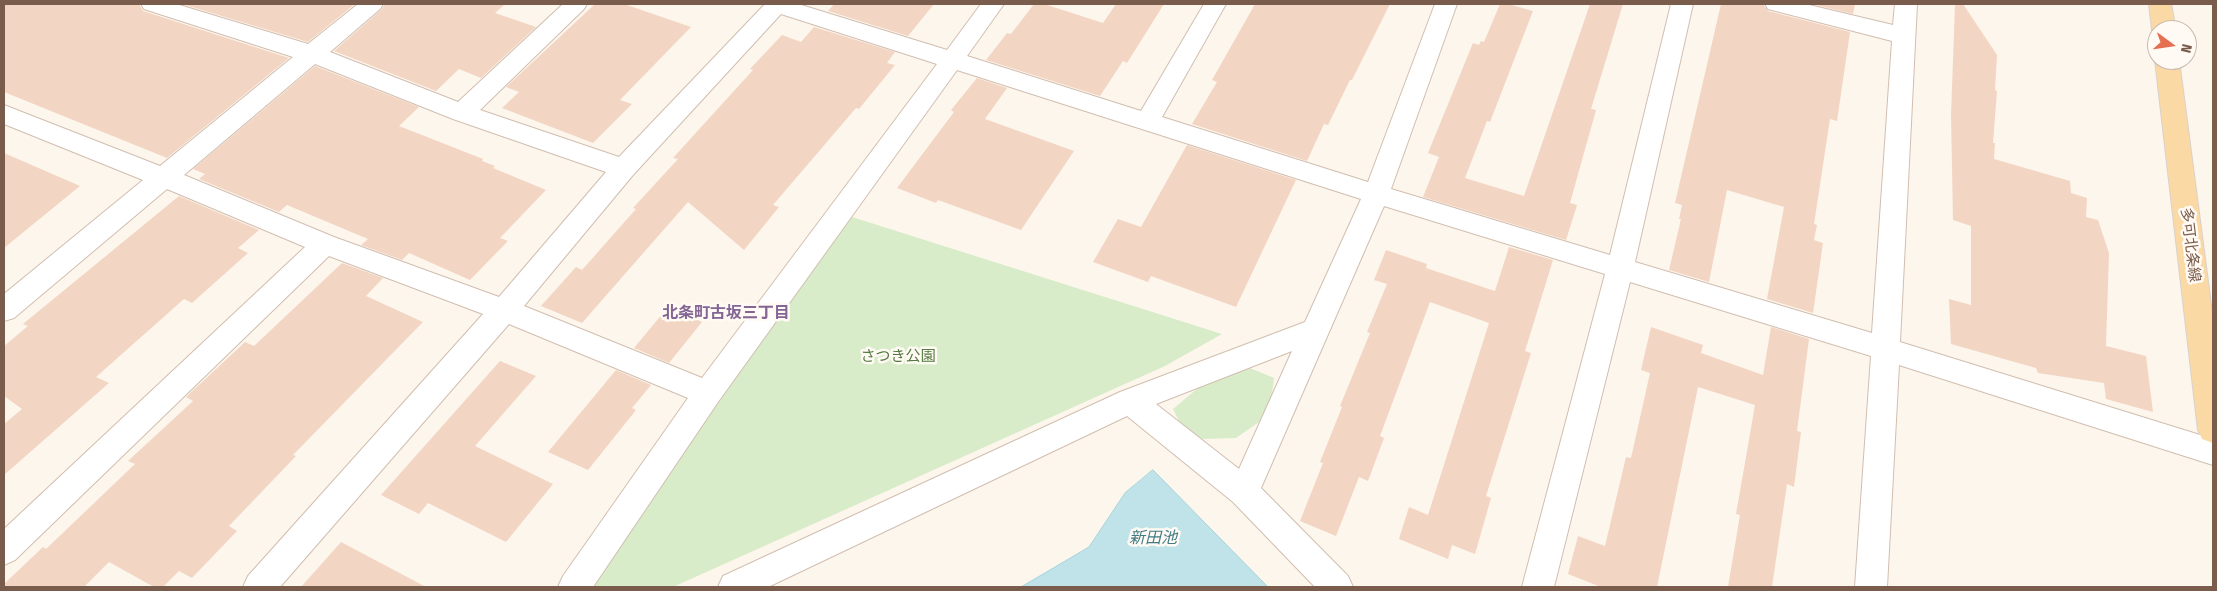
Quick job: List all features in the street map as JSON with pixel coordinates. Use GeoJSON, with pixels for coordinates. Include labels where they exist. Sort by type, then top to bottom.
{"type":"FeatureCollection","features":[{"type":"Feature","properties":{"kind":"main road"},"geometry":{"type":"LineString","coordinates":[[2160,4],[2162,20]]}},
{"type":"Feature","properties":{"kind":"main road","name":"多可北条線"},"geometry":{"type":"LineString","coordinates":[[2168,70],[2213,430]]}},
{"type":"Feature","properties":{"kind":"street"},"geometry":{"type":"LineString","coordinates":[[4,310],[372,4]]}},
{"type":"Feature","properties":{"kind":"street"},"geometry":{"type":"LineString","coordinates":[[462,113],[576,4]]}},
{"type":"Feature","properties":{"kind":"street"},"geometry":{"type":"LineString","coordinates":[[259,587],[504,310],[624,168],[777,4],[1376,194],[1885,349],[2213,452]]}},
{"type":"Feature","properties":{"kind":"street"},"geometry":{"type":"LineString","coordinates":[[574,587],[708,393],[993,4]]}},
{"type":"Feature","properties":{"kind":"street"},"geometry":{"type":"LineString","coordinates":[[1148,121],[1215,4]]}},
{"type":"Feature","properties":{"kind":"street"},"geometry":{"type":"LineString","coordinates":[[1244,492],[1376,194],[1446,4]]}},
{"type":"Feature","properties":{"kind":"street"},"geometry":{"type":"LineString","coordinates":[[1538,587],[1620,269],[1682,4]]}},
{"type":"Feature","properties":{"kind":"street"},"geometry":{"type":"LineString","coordinates":[[1776,4],[1904,36]]}},
{"type":"Feature","properties":{"kind":"street"},"geometry":{"type":"LineString","coordinates":[[1871,587],[1906,4]]}},
{"type":"Feature","properties":{"kind":"street"},"geometry":{"type":"LineString","coordinates":[[158,5],[312,54],[462,113],[624,168]]}},
{"type":"Feature","properties":{"kind":"street"},"geometry":{"type":"LineString","coordinates":[[6,118],[163,177],[324,244],[504,310],[708,393]]}},
{"type":"Feature","properties":{"kind":"street"},"geometry":{"type":"LineString","coordinates":[[4,550],[324,244]]}},
{"type":"Feature","properties":{"kind":"street"},"geometry":{"type":"LineString","coordinates":[[734,587],[1130,401],[1316,330]]}},
{"type":"Feature","properties":{"kind":"street"},"geometry":{"type":"LineString","coordinates":[[1130,401],[1244,492],[1337,587]]}},
{"type":"Feature","properties":{"kind":"green space","name":"さつき公園"},"geometry":{"type":"Polygon","coordinates":[[[852,217],[1222,334],[1165,366],[673,587],[584,587],[852,217]]]}},
{"type":"Feature","properties":{"kind":"green space"},"geometry":{"type":"Polygon","coordinates":[[[1239,366],[1250,368],[1274,378],[1271,402],[1259,422],[1236,438],[1203,439],[1184,431],[1173,409],[1198,388],[1239,366]]]}},
{"type":"Feature","properties":{"kind":"water","name":"新田池"},"geometry":{"type":"Polygon","coordinates":[[[1153,470],[1268,587],[1021,587],[1089,547],[1125,493],[1153,470]]]}},
{"type":"Feature","properties":{"kind":"building"},"geometry":{"type":"Polygon","coordinates":[[[4,4],[139,4],[143,11],[289,58],[167,158],[4,92],[4,4]]]}},
{"type":"Feature","properties":{"kind":"building"},"geometry":{"type":"Polygon","coordinates":[[[182,4],[355,4],[308,42],[182,4]]]}},
{"type":"Feature","properties":{"kind":"building"},"geometry":{"type":"Polygon","coordinates":[[[385,4],[505,4],[495,13],[536,27],[481,78],[459,69],[436,91],[334,51],[381,10],[385,4]]]}},
{"type":"Feature","properties":{"kind":"building"},"geometry":{"type":"Polygon","coordinates":[[[595,4],[624,4],[691,27],[620,100],[632,104],[593,143],[502,108],[519,92],[506,87],[595,4]]]}},
{"type":"Feature","properties":{"kind":"building"},"geometry":{"type":"Polygon","coordinates":[[[834,4],[934,4],[908,36],[828,11],[834,4]]]}},
{"type":"Feature","properties":{"kind":"building"},"geometry":{"type":"Polygon","coordinates":[[[1034,4],[1044,4],[1103,23],[1116,4],[1164,4],[1127,63],[1123,61],[1100,96],[986,60],[1007,33],[1011,34],[1034,4]]]}},
{"type":"Feature","properties":{"kind":"building"},"geometry":{"type":"Polygon","coordinates":[[[1255,4],[1390,4],[1328,125],[1324,124],[1307,161],[1192,124],[1217,82],[1212,80],[1255,4]]]}},
{"type":"Feature","properties":{"kind":"building"},"geometry":{"type":"Polygon","coordinates":[[[1500,4],[1508,4],[1533,11],[1490,122],[1487,121],[1465,178],[1524,196],[1590,4],[1623,4],[1591,109],[1596,110],[1570,203],[1577,205],[1566,240],[1423,197],[1439,157],[1428,153],[1473,43],[1479,45],[1481,41],[1484,42],[1500,4]]]}},
{"type":"Feature","properties":{"kind":"building"},"geometry":{"type":"Polygon","coordinates":[[[1721,4],[1763,4],[1768,11],[1850,32],[1837,121],[1830,119],[1814,224],[1817,225],[1814,240],[1823,243],[1813,313],[1767,299],[1784,207],[1727,190],[1709,282],[1669,270],[1681,219],[1679,219],[1682,205],[1675,203],[1721,4]]]}},
{"type":"Feature","properties":{"kind":"building"},"geometry":{"type":"Polygon","coordinates":[[[1812,4],[1855,4],[1853,14],[1812,4]]]}},
{"type":"Feature","properties":{"kind":"building"},"geometry":{"type":"Polygon","coordinates":[[[1955,4],[1963,4],[1997,55],[1994,159],[2070,181],[2071,193],[2087,198],[2086,217],[2098,220],[2109,253],[2106,346],[2146,356],[2153,412],[2106,399],[2104,383],[2038,373],[2036,368],[1951,344],[1949,299],[1971,305],[1971,226],[1953,220],[1951,115],[1955,4]]]}},
{"type":"Feature","properties":{"kind":"building"},"geometry":{"type":"Polygon","coordinates":[[[814,27],[895,52],[887,63],[895,65],[859,109],[856,108],[773,205],[779,207],[744,250],[688,202],[582,323],[541,306],[576,267],[582,270],[636,209],[633,208],[678,159],[673,158],[753,70],[750,69],[782,35],[801,42],[814,27]]]}},
{"type":"Feature","properties":{"kind":"building"},"geometry":{"type":"Polygon","coordinates":[[[315,66],[419,107],[399,126],[483,159],[482,161],[495,166],[493,168],[546,190],[500,238],[508,241],[470,280],[409,253],[402,260],[361,245],[368,239],[287,205],[279,212],[199,179],[205,174],[193,169],[315,66]]]}},
{"type":"Feature","properties":{"kind":"building"},"geometry":{"type":"Polygon","coordinates":[[[977,78],[1007,88],[985,119],[1074,151],[1021,230],[938,200],[936,203],[897,188],[954,112],[951,110],[977,78]]]}},
{"type":"Feature","properties":{"kind":"building"},"geometry":{"type":"Polygon","coordinates":[[[1187,145],[1296,180],[1236,307],[1151,276],[1148,282],[1093,262],[1118,219],[1141,227],[1187,145]]]}},
{"type":"Feature","properties":{"kind":"building"},"geometry":{"type":"Polygon","coordinates":[[[4,153],[80,186],[4,248],[4,153]]]}},
{"type":"Feature","properties":{"kind":"building"},"geometry":{"type":"Polygon","coordinates":[[[179,196],[259,230],[238,248],[248,253],[192,303],[184,299],[96,377],[109,383],[4,475],[4,424],[22,409],[4,396],[4,346],[28,326],[23,324],[179,196]]]}},
{"type":"Feature","properties":{"kind":"building"},"geometry":{"type":"Polygon","coordinates":[[[1509,247],[1553,260],[1525,351],[1531,353],[1486,496],[1491,498],[1475,554],[1452,545],[1448,559],[1399,539],[1409,507],[1428,515],[1489,323],[1430,302],[1380,436],[1384,438],[1368,481],[1359,477],[1336,536],[1300,521],[1323,463],[1320,462],[1342,407],[1340,406],[1370,333],[1367,332],[1387,284],[1374,280],[1386,250],[1427,264],[1426,268],[1495,291],[1509,247]]]}},
{"type":"Feature","properties":{"kind":"building"},"geometry":{"type":"Polygon","coordinates":[[[342,263],[383,278],[366,296],[423,322],[293,455],[296,456],[229,526],[237,531],[192,578],[179,571],[163,587],[154,587],[109,562],[84,587],[4,587],[4,584],[43,547],[46,549],[135,464],[128,461],[193,401],[186,397],[245,342],[254,346],[342,263]]]}},
{"type":"Feature","properties":{"kind":"building"},"geometry":{"type":"Polygon","coordinates":[[[668,307],[702,322],[669,363],[634,348],[668,307]]]}},
{"type":"Feature","properties":{"kind":"building"},"geometry":{"type":"Polygon","coordinates":[[[1651,327],[1703,345],[1701,353],[1763,375],[1771,327],[1809,339],[1797,431],[1801,432],[1794,487],[1787,484],[1772,587],[1728,587],[1740,515],[1736,514],[1755,405],[1698,387],[1657,587],[1601,587],[1568,574],[1578,536],[1605,546],[1626,457],[1631,458],[1650,373],[1641,370],[1651,327]]]}},
{"type":"Feature","properties":{"kind":"building"},"geometry":{"type":"Polygon","coordinates":[[[500,361],[536,376],[475,446],[553,484],[506,542],[428,503],[419,514],[381,495],[500,361]]]}},
{"type":"Feature","properties":{"kind":"building"},"geometry":{"type":"Polygon","coordinates":[[[616,370],[651,385],[632,408],[636,410],[588,470],[548,452],[616,370]]]}},
{"type":"Feature","properties":{"kind":"building"},"geometry":{"type":"Polygon","coordinates":[[[341,542],[426,587],[301,587],[341,542]]]}},
{"type":"Feature","properties":{"kind":"district","name":"北条町古坂三丁目"},"geometry":{"type":"Point","coordinates":[726,314]}}]}
